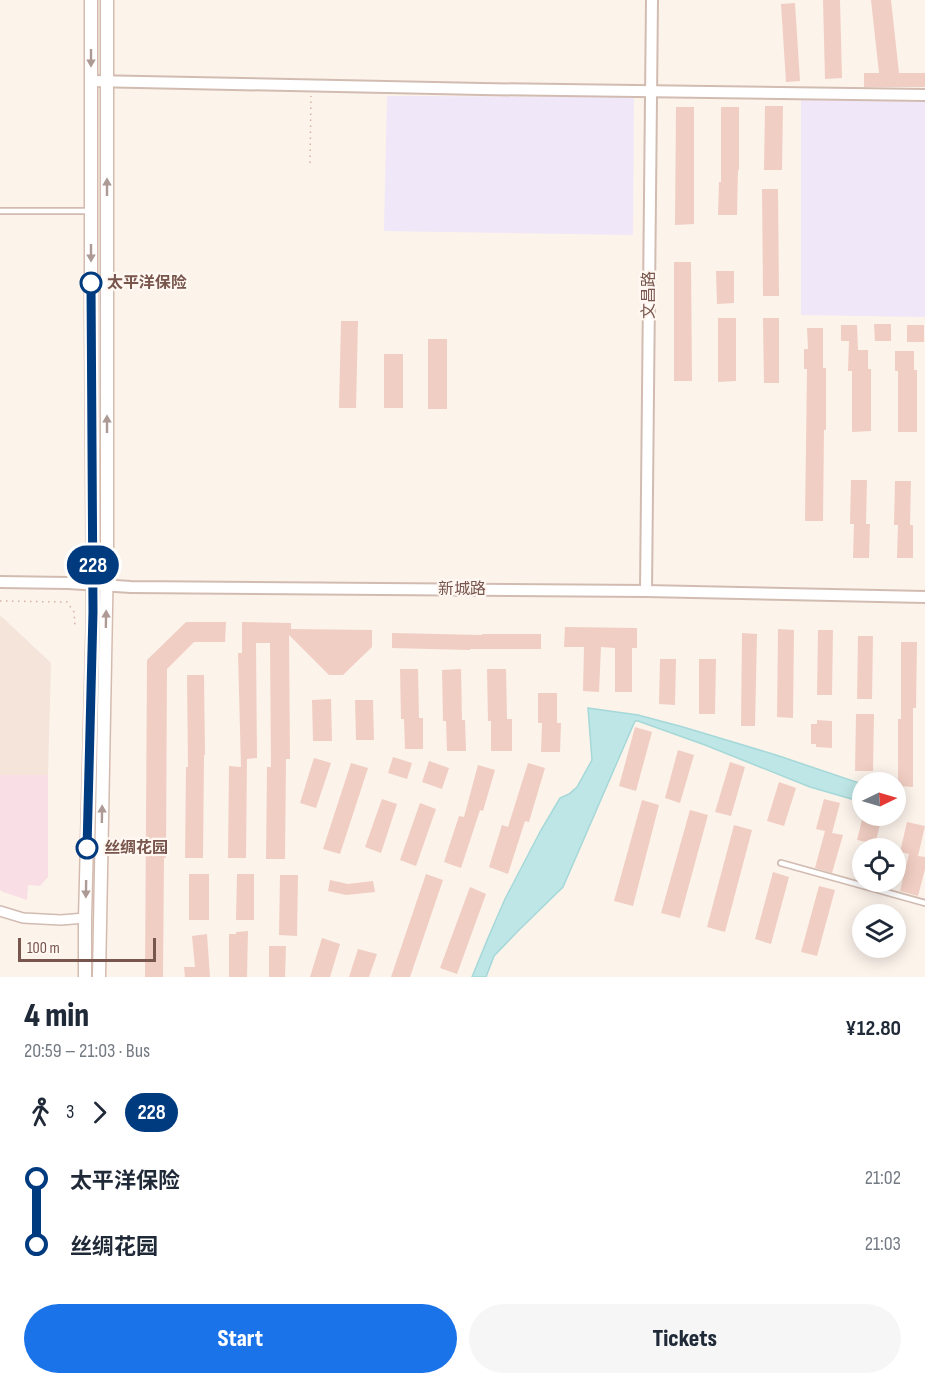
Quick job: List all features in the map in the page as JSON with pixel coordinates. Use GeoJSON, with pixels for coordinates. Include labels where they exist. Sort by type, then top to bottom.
{"type":"FeatureCollection","features":[{"type":"Feature","properties":{"kind":"main road"},"geometry":{"type":"LineString","coordinates":[[86,977],[93,584],[92,0]]}},
{"type":"Feature","properties":{"kind":"main road"},"geometry":{"type":"LineString","coordinates":[[99,977],[107,585],[107,0]]}},
{"type":"Feature","properties":{"kind":"street","name":"文昌路"},"geometry":{"type":"LineString","coordinates":[[646,591],[652,0]]}},
{"type":"Feature","properties":{"kind":"street"},"geometry":{"type":"LineString","coordinates":[[91,81],[925,95]]}},
{"type":"Feature","properties":{"kind":"street","name":"新城路"},"geometry":{"type":"LineString","coordinates":[[0,582],[131,587],[646,591],[925,597]]}},
{"type":"Feature","properties":{"kind":"street"},"geometry":{"type":"LineString","coordinates":[[0,911],[23,918],[61,920],[86,918]]}},
{"type":"Feature","properties":{"kind":"lane"},"geometry":{"type":"LineString","coordinates":[[0,212],[91,211]]}},
{"type":"Feature","properties":{"kind":"lane"},"geometry":{"type":"LineString","coordinates":[[781,863],[925,903]]}},
{"type":"Feature","properties":{"kind":"path"},"geometry":{"type":"LineString","coordinates":[[310,163],[311,86]]}},
{"type":"Feature","properties":{"kind":"path"},"geometry":{"type":"LineString","coordinates":[[0,601],[67,602],[74,612],[75,626]]}},
{"type":"Feature","properties":{"kind":"shaded area"},"geometry":{"type":"Polygon","coordinates":[[[387,96],[634,97],[633,235],[384,231],[387,96]]]}},
{"type":"Feature","properties":{"kind":"shaded area"},"geometry":{"type":"Polygon","coordinates":[[[801,100],[925,102],[925,317],[801,315],[801,100]]]}},
{"type":"Feature","properties":{"kind":"shaded area"},"geometry":{"type":"Polygon","coordinates":[[[0,616],[51,663],[48,775],[0,775],[0,616]]]}},
{"type":"Feature","properties":{"kind":"shaded area"},"geometry":{"type":"Polygon","coordinates":[[[0,775],[48,775],[48,877],[40,886],[28,885],[27,900],[0,890],[0,775]]]}},
{"type":"Feature","properties":{"kind":"water"},"geometry":{"type":"Polygon","coordinates":[[[588,708],[638,715],[683,727],[852,781],[852,799],[810,787],[705,745],[635,721],[563,887],[494,956],[486,977],[472,977],[505,899],[541,830],[560,798],[577,787],[592,760],[588,708]]]}},
{"type":"Feature","properties":{"kind":"building"},"geometry":{"type":"Polygon","coordinates":[[[823,0],[840,0],[842,78],[825,79],[823,0]]]}},
{"type":"Feature","properties":{"kind":"building"},"geometry":{"type":"Polygon","coordinates":[[[871,0],[891,0],[899,73],[925,73],[925,87],[864,87],[864,73],[879,73],[871,0]]]}},
{"type":"Feature","properties":{"kind":"building"},"geometry":{"type":"Polygon","coordinates":[[[795,3],[800,81],[786,82],[781,4],[795,3]]]}},
{"type":"Feature","properties":{"kind":"building"},"geometry":{"type":"Polygon","coordinates":[[[765,106],[783,106],[782,170],[764,170],[765,106]]]}},
{"type":"Feature","properties":{"kind":"building"},"geometry":{"type":"Polygon","coordinates":[[[676,107],[694,107],[694,224],[675,225],[676,107]]]}},
{"type":"Feature","properties":{"kind":"building"},"geometry":{"type":"Polygon","coordinates":[[[721,107],[739,107],[737,215],[718,215],[719,182],[721,182],[721,107]]]}},
{"type":"Feature","properties":{"kind":"building"},"geometry":{"type":"Polygon","coordinates":[[[762,189],[778,189],[779,296],[763,296],[762,189]]]}},
{"type":"Feature","properties":{"kind":"building"},"geometry":{"type":"Polygon","coordinates":[[[674,262],[691,262],[692,381],[674,381],[674,262]]]}},
{"type":"Feature","properties":{"kind":"building"},"geometry":{"type":"Polygon","coordinates":[[[716,271],[734,271],[734,303],[717,304],[716,271]]]}},
{"type":"Feature","properties":{"kind":"building"},"geometry":{"type":"Polygon","coordinates":[[[718,318],[736,318],[736,381],[718,382],[718,318]]]}},
{"type":"Feature","properties":{"kind":"building"},"geometry":{"type":"Polygon","coordinates":[[[763,318],[779,318],[779,383],[764,383],[763,318]]]}},
{"type":"Feature","properties":{"kind":"building"},"geometry":{"type":"Polygon","coordinates":[[[341,321],[358,321],[356,408],[339,408],[341,321]]]}},
{"type":"Feature","properties":{"kind":"building"},"geometry":{"type":"Polygon","coordinates":[[[874,324],[891,324],[891,341],[875,341],[874,324]]]}},
{"type":"Feature","properties":{"kind":"building"},"geometry":{"type":"Polygon","coordinates":[[[841,325],[857,325],[858,350],[868,350],[868,369],[871,369],[871,431],[852,432],[852,371],[848,371],[849,341],[841,341],[841,325]]]}},
{"type":"Feature","properties":{"kind":"building"},"geometry":{"type":"Polygon","coordinates":[[[907,325],[924,325],[924,342],[907,342],[907,325]]]}},
{"type":"Feature","properties":{"kind":"building"},"geometry":{"type":"Polygon","coordinates":[[[807,328],[823,328],[823,368],[826,368],[826,430],[824,430],[823,521],[805,521],[807,369],[804,369],[804,349],[808,349],[807,328]]]}},
{"type":"Feature","properties":{"kind":"building"},"geometry":{"type":"Polygon","coordinates":[[[428,339],[447,339],[447,409],[428,409],[428,339]]]}},
{"type":"Feature","properties":{"kind":"building"},"geometry":{"type":"Polygon","coordinates":[[[895,351],[914,351],[914,370],[917,370],[917,432],[898,432],[898,371],[895,371],[895,351]]]}},
{"type":"Feature","properties":{"kind":"building"},"geometry":{"type":"Polygon","coordinates":[[[384,354],[403,354],[403,408],[384,408],[384,354]]]}},
{"type":"Feature","properties":{"kind":"building"},"geometry":{"type":"Polygon","coordinates":[[[851,480],[867,480],[866,524],[870,524],[869,558],[853,558],[854,524],[850,524],[851,480]]]}},
{"type":"Feature","properties":{"kind":"building"},"geometry":{"type":"Polygon","coordinates":[[[895,481],[911,481],[910,525],[913,525],[913,558],[897,558],[898,525],[894,525],[895,481]]]}},
{"type":"Feature","properties":{"kind":"building"},"geometry":{"type":"Polygon","coordinates":[[[186,622],[226,622],[225,642],[194,642],[167,669],[163,977],[145,977],[147,660],[186,622]]]}},
{"type":"Feature","properties":{"kind":"building"},"geometry":{"type":"Polygon","coordinates":[[[242,622],[291,623],[291,629],[372,630],[372,647],[343,675],[329,675],[289,635],[290,759],[286,759],[285,859],[266,859],[267,767],[271,767],[270,643],[256,643],[257,758],[247,759],[246,858],[228,858],[229,766],[241,767],[238,653],[242,653],[242,622]]]}},
{"type":"Feature","properties":{"kind":"building"},"geometry":{"type":"Polygon","coordinates":[[[565,627],[637,628],[637,648],[632,648],[632,692],[615,692],[615,648],[601,647],[599,692],[583,691],[584,647],[564,647],[565,627]]]}},
{"type":"Feature","properties":{"kind":"building"},"geometry":{"type":"Polygon","coordinates":[[[778,629],[794,630],[793,718],[777,717],[778,629]]]}},
{"type":"Feature","properties":{"kind":"building"},"geometry":{"type":"Polygon","coordinates":[[[818,630],[833,630],[832,695],[817,695],[818,630]]]}},
{"type":"Feature","properties":{"kind":"building"},"geometry":{"type":"Polygon","coordinates":[[[392,633],[541,634],[541,649],[392,648],[392,633]]]}},
{"type":"Feature","properties":{"kind":"building"},"geometry":{"type":"Polygon","coordinates":[[[742,633],[757,634],[755,726],[741,726],[742,633]]]}},
{"type":"Feature","properties":{"kind":"building"},"geometry":{"type":"Polygon","coordinates":[[[858,636],[873,636],[872,699],[857,699],[858,636]]]}},
{"type":"Feature","properties":{"kind":"building"},"geometry":{"type":"Polygon","coordinates":[[[901,642],[917,642],[916,708],[913,708],[913,787],[906,787],[906,772],[898,772],[898,719],[901,719],[901,642]]]}},
{"type":"Feature","properties":{"kind":"building"},"geometry":{"type":"Polygon","coordinates":[[[660,659],[676,659],[675,705],[659,704],[660,659]]]}},
{"type":"Feature","properties":{"kind":"building"},"geometry":{"type":"Polygon","coordinates":[[[699,659],[716,659],[715,714],[699,714],[699,659]]]}},
{"type":"Feature","properties":{"kind":"building"},"geometry":{"type":"Polygon","coordinates":[[[400,669],[418,669],[419,718],[423,718],[423,749],[405,749],[404,719],[401,719],[400,669]]]}},
{"type":"Feature","properties":{"kind":"building"},"geometry":{"type":"Polygon","coordinates":[[[461,669],[462,720],[465,720],[466,751],[447,751],[446,721],[443,721],[442,670],[461,669]]]}},
{"type":"Feature","properties":{"kind":"building"},"geometry":{"type":"Polygon","coordinates":[[[487,669],[506,669],[507,719],[512,719],[512,751],[491,751],[487,669]]]}},
{"type":"Feature","properties":{"kind":"building"},"geometry":{"type":"Polygon","coordinates":[[[187,675],[204,675],[203,858],[185,858],[186,767],[188,767],[187,675]]]}},
{"type":"Feature","properties":{"kind":"building"},"geometry":{"type":"Polygon","coordinates":[[[538,693],[557,693],[557,723],[561,723],[560,752],[541,752],[542,723],[538,723],[538,693]]]}},
{"type":"Feature","properties":{"kind":"building"},"geometry":{"type":"Polygon","coordinates":[[[331,699],[332,741],[313,741],[312,700],[331,699]]]}},
{"type":"Feature","properties":{"kind":"building"},"geometry":{"type":"Polygon","coordinates":[[[355,700],[373,700],[374,740],[356,740],[355,700]]]}},
{"type":"Feature","properties":{"kind":"building"},"geometry":{"type":"Polygon","coordinates":[[[856,714],[874,714],[873,771],[855,771],[856,714]]]}},
{"type":"Feature","properties":{"kind":"building"},"geometry":{"type":"Polygon","coordinates":[[[817,720],[832,721],[832,748],[816,747],[816,744],[811,744],[811,724],[817,724],[817,720]]]}},
{"type":"Feature","properties":{"kind":"building"},"geometry":{"type":"Polygon","coordinates":[[[635,727],[652,732],[636,791],[619,786],[635,727]]]}},
{"type":"Feature","properties":{"kind":"building"},"geometry":{"type":"Polygon","coordinates":[[[678,750],[694,755],[680,803],[665,798],[678,750]]]}},
{"type":"Feature","properties":{"kind":"building"},"geometry":{"type":"Polygon","coordinates":[[[393,757],[412,763],[407,779],[388,773],[393,757]]]}},
{"type":"Feature","properties":{"kind":"building"},"geometry":{"type":"Polygon","coordinates":[[[314,758],[331,763],[316,808],[300,803],[314,758]]]}},
{"type":"Feature","properties":{"kind":"building"},"geometry":{"type":"Polygon","coordinates":[[[429,761],[449,768],[442,789],[422,782],[429,761]]]}},
{"type":"Feature","properties":{"kind":"building"},"geometry":{"type":"Polygon","coordinates":[[[730,762],[745,767],[731,816],[715,812],[730,762]]]}},
{"type":"Feature","properties":{"kind":"building"},"geometry":{"type":"Polygon","coordinates":[[[351,763],[368,768],[340,854],[323,849],[351,763]]]}},
{"type":"Feature","properties":{"kind":"building"},"geometry":{"type":"Polygon","coordinates":[[[528,763],[545,768],[529,822],[525,821],[508,874],[489,867],[502,825],[508,827],[528,763]]]}},
{"type":"Feature","properties":{"kind":"building"},"geometry":{"type":"Polygon","coordinates":[[[478,765],[495,770],[483,811],[480,810],[461,868],[444,862],[459,816],[464,817],[478,765]]]}},
{"type":"Feature","properties":{"kind":"building"},"geometry":{"type":"Polygon","coordinates":[[[779,782],[796,788],[784,826],[767,821],[779,782]]]}},
{"type":"Feature","properties":{"kind":"building"},"geometry":{"type":"Polygon","coordinates":[[[382,799],[397,804],[381,853],[365,847],[382,799]]]}},
{"type":"Feature","properties":{"kind":"building"},"geometry":{"type":"Polygon","coordinates":[[[824,799],[840,803],[832,833],[843,835],[832,873],[815,868],[825,831],[816,829],[824,799]]]}},
{"type":"Feature","properties":{"kind":"building"},"geometry":{"type":"Polygon","coordinates":[[[642,800],[659,805],[633,906],[614,901],[642,800]]]}},
{"type":"Feature","properties":{"kind":"building"},"geometry":{"type":"Polygon","coordinates":[[[420,803],[436,809],[416,866],[400,860],[420,803]]]}},
{"type":"Feature","properties":{"kind":"building"},"geometry":{"type":"Polygon","coordinates":[[[690,810],[708,815],[680,918],[661,913],[690,810]]]}},
{"type":"Feature","properties":{"kind":"building"},"geometry":{"type":"Polygon","coordinates":[[[907,822],[925,826],[918,856],[925,857],[925,869],[918,896],[904,892],[906,892],[906,866],[909,854],[906,853],[906,838],[903,838],[907,822]]]}},
{"type":"Feature","properties":{"kind":"building"},"geometry":{"type":"Polygon","coordinates":[[[734,825],[752,830],[725,932],[707,927],[734,825]]]}},
{"type":"Feature","properties":{"kind":"building"},"geometry":{"type":"Polygon","coordinates":[[[860,826],[880,826],[877,838],[858,838],[860,826]]]}},
{"type":"Feature","properties":{"kind":"building"},"geometry":{"type":"Polygon","coordinates":[[[773,872],[789,877],[771,944],[755,939],[773,872]]]}},
{"type":"Feature","properties":{"kind":"building"},"geometry":{"type":"Polygon","coordinates":[[[189,874],[209,874],[209,920],[189,920],[189,874]]]}},
{"type":"Feature","properties":{"kind":"building"},"geometry":{"type":"Polygon","coordinates":[[[237,874],[254,874],[254,920],[236,920],[237,874]]]}},
{"type":"Feature","properties":{"kind":"building"},"geometry":{"type":"Polygon","coordinates":[[[426,874],[443,880],[410,977],[391,977],[426,874]]]}},
{"type":"Feature","properties":{"kind":"building"},"geometry":{"type":"Polygon","coordinates":[[[280,875],[298,875],[297,936],[279,935],[280,875]]]}},
{"type":"Feature","properties":{"kind":"building"},"geometry":{"type":"Polygon","coordinates":[[[330,880],[348,884],[373,881],[375,892],[346,895],[328,891],[330,880]]]}},
{"type":"Feature","properties":{"kind":"building"},"geometry":{"type":"Polygon","coordinates":[[[819,886],[835,890],[817,956],[801,952],[819,886]]]}},
{"type":"Feature","properties":{"kind":"building"},"geometry":{"type":"Polygon","coordinates":[[[470,887],[486,894],[457,974],[440,968],[470,887]]]}},
{"type":"Feature","properties":{"kind":"building"},"geometry":{"type":"Polygon","coordinates":[[[248,931],[247,977],[229,977],[229,934],[248,931]]]}},
{"type":"Feature","properties":{"kind":"building"},"geometry":{"type":"Polygon","coordinates":[[[207,934],[210,977],[185,977],[184,967],[195,967],[192,936],[207,934]]]}},
{"type":"Feature","properties":{"kind":"building"},"geometry":{"type":"Polygon","coordinates":[[[322,938],[340,944],[330,977],[310,977],[322,938]]]}},
{"type":"Feature","properties":{"kind":"building"},"geometry":{"type":"Polygon","coordinates":[[[269,946],[286,946],[285,977],[269,977],[269,946]]]}},
{"type":"Feature","properties":{"kind":"building"},"geometry":{"type":"Polygon","coordinates":[[[358,949],[377,954],[369,977],[349,977],[358,949]]]}},
{"type":"Feature","properties":{"kind":"bus line","name":"228"},"geometry":{"type":"LineString","coordinates":[[87,848],[93,612],[91,283]]}},
{"type":"Feature","properties":{"kind":"place","name":"太平洋保险"},"geometry":{"type":"Point","coordinates":[91,283]}},
{"type":"Feature","properties":{"kind":"place","name":"丝绸花园"},"geometry":{"type":"Point","coordinates":[87,848]}}]}
